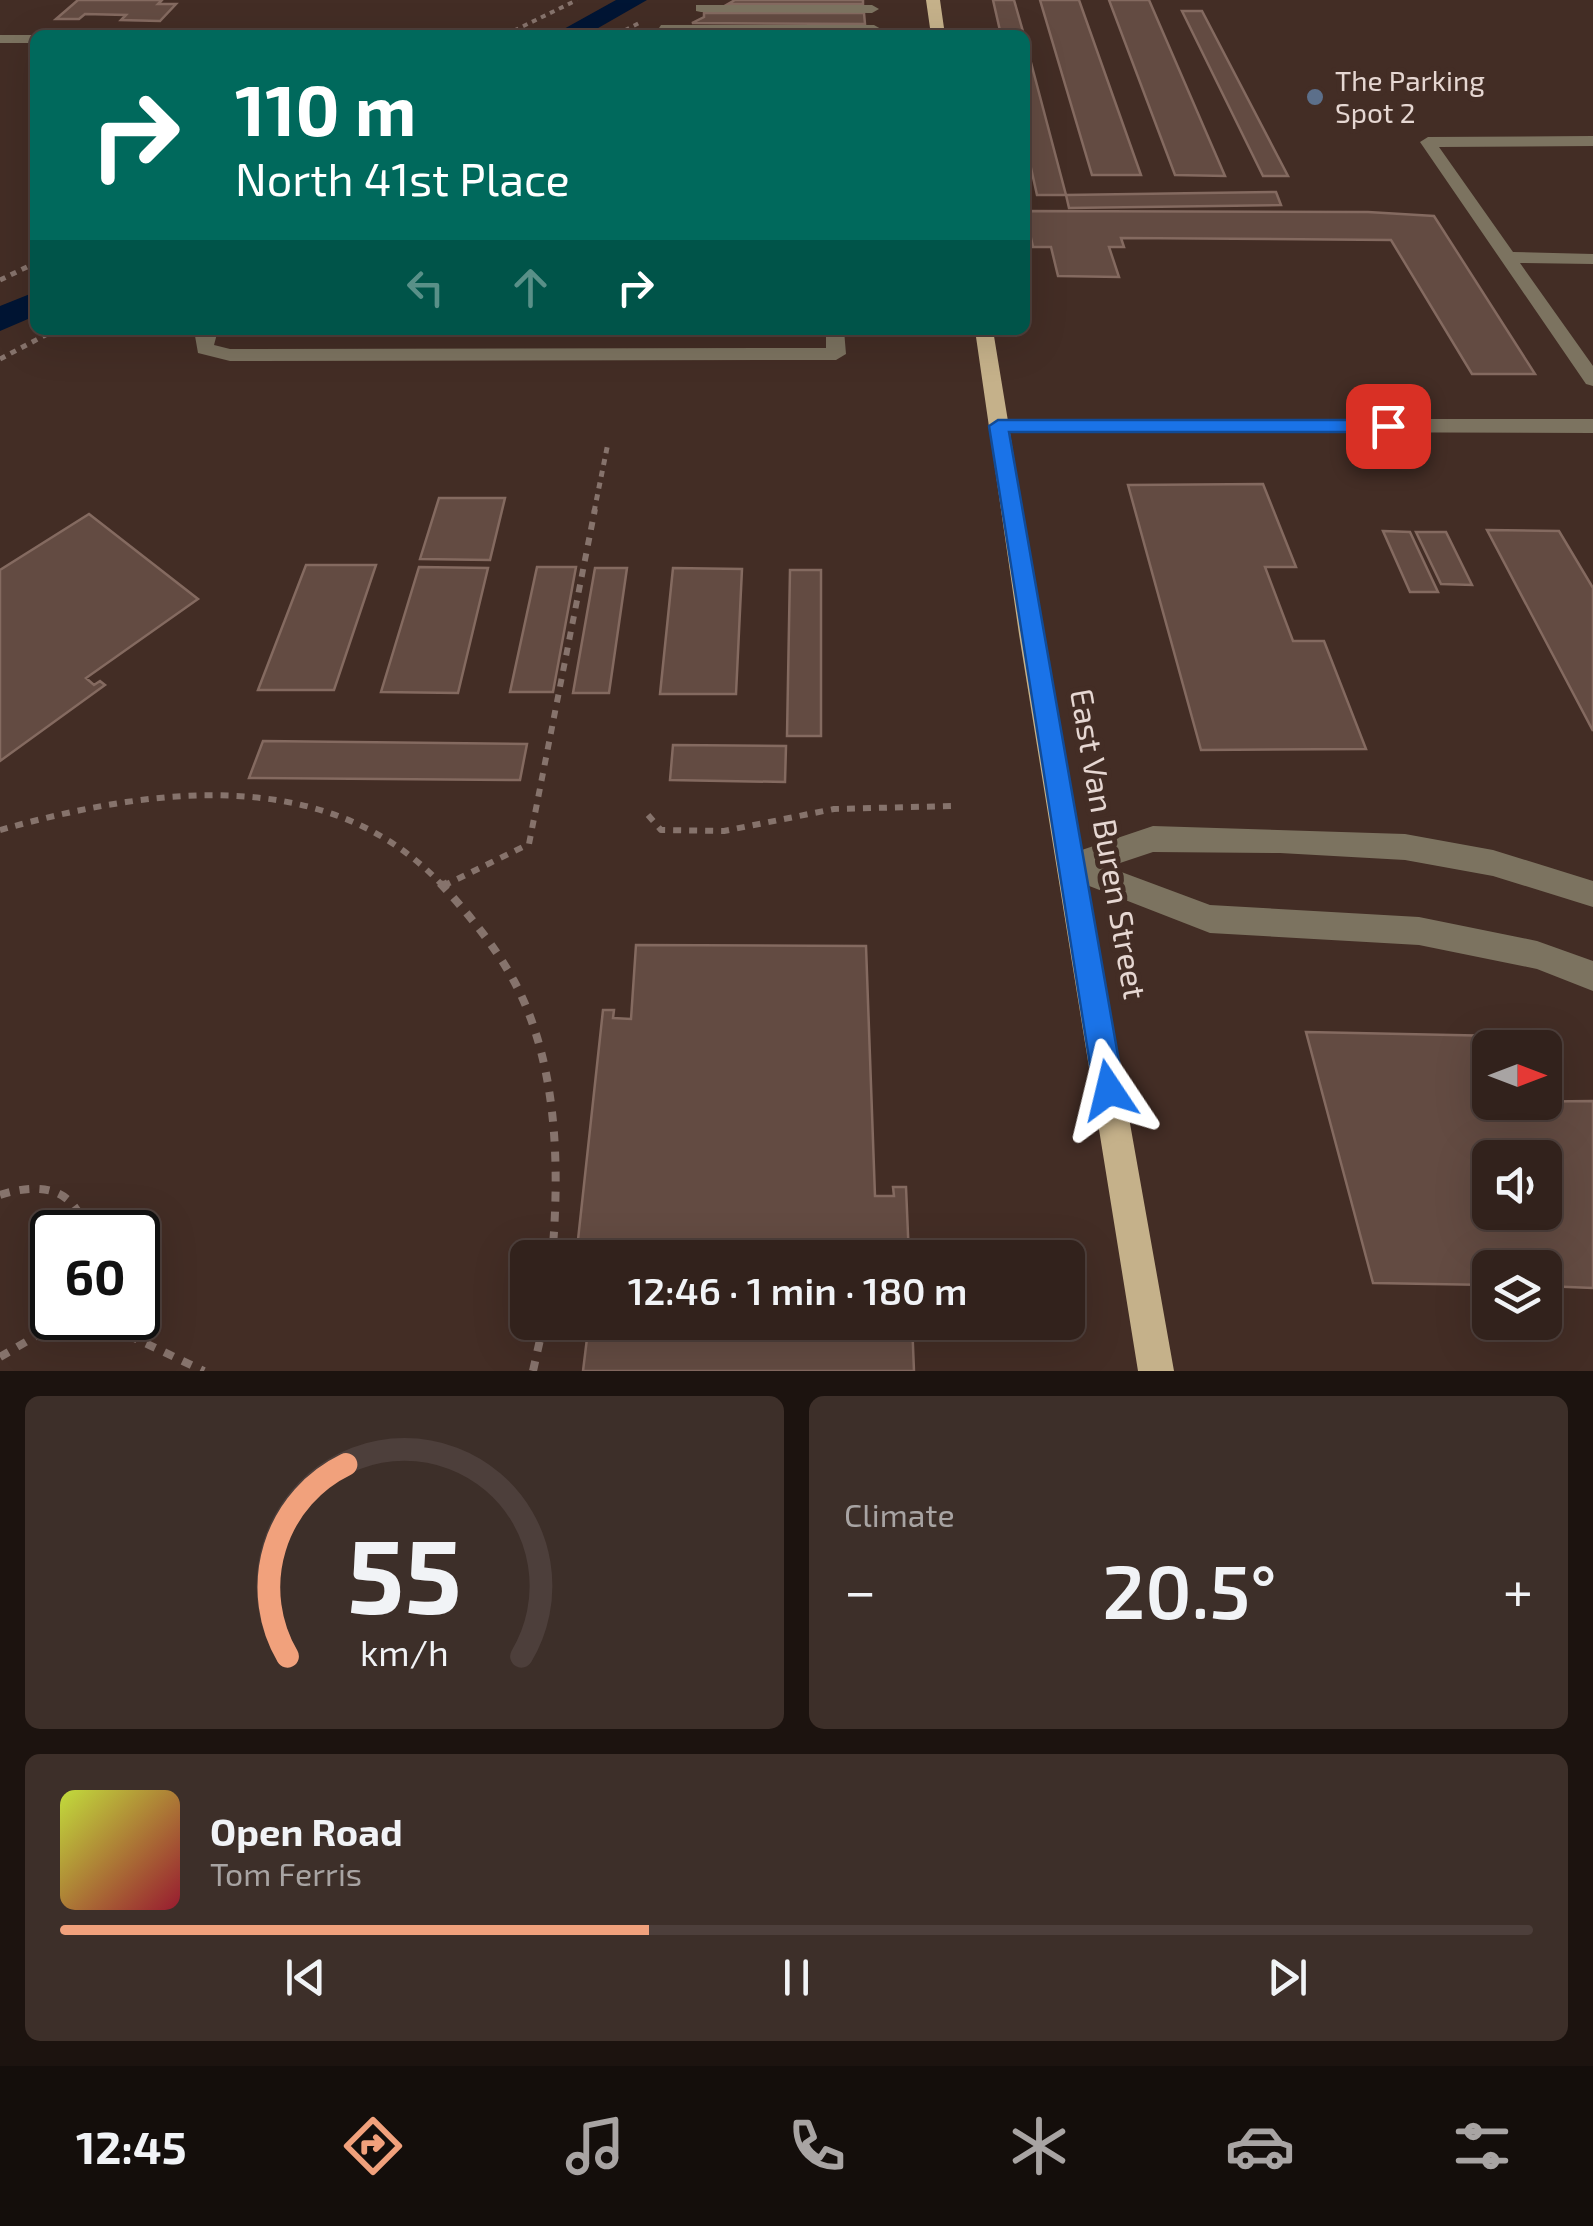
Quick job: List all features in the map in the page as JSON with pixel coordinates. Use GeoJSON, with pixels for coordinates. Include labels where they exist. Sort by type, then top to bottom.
{"type":"FeatureCollection","features":[{"type":"Feature","properties":{"kind":"main road"},"geometry":{"type":"LineString","coordinates":[[933,0],[937,30]]}},
{"type":"Feature","properties":{"kind":"main road","name":"East Van Buren Street"},"geometry":{"type":"LineString","coordinates":[[985,335],[1156,1371]]}},
{"type":"Feature","properties":{"kind":"street"},"geometry":{"type":"LineString","coordinates":[[661,30],[716,0]]}},
{"type":"Feature","properties":{"kind":"street"},"geometry":{"type":"LineString","coordinates":[[701,8],[872,4],[874,30]]}},
{"type":"Feature","properties":{"kind":"street"},"geometry":{"type":"LineString","coordinates":[[0,38],[30,39]]}},
{"type":"Feature","properties":{"kind":"street"},"geometry":{"type":"LineString","coordinates":[[1593,141],[1428,142],[1593,380]]}},
{"type":"Feature","properties":{"kind":"street"},"geometry":{"type":"LineString","coordinates":[[1510,258],[1593,259]]}},
{"type":"Feature","properties":{"kind":"street"},"geometry":{"type":"LineString","coordinates":[[205,335],[205,349],[230,354],[438,356],[836,354],[835,335]]}},
{"type":"Feature","properties":{"kind":"street"},"geometry":{"type":"LineString","coordinates":[[998,426],[1593,426]]}},
{"type":"Feature","properties":{"kind":"street"},"geometry":{"type":"LineString","coordinates":[[1071,866],[1154,839],[1280,840],[1405,847],[1492,864],[1593,894]]}},
{"type":"Feature","properties":{"kind":"street"},"geometry":{"type":"LineString","coordinates":[[1071,866],[1210,919],[1419,931],[1537,955],[1593,976]]}},
{"type":"Feature","properties":{"kind":"path"},"geometry":{"type":"LineString","coordinates":[[514,30],[577,0]]}},
{"type":"Feature","properties":{"kind":"path"},"geometry":{"type":"LineString","coordinates":[[0,280],[30,265]]}},
{"type":"Feature","properties":{"kind":"path"},"geometry":{"type":"LineString","coordinates":[[0,359],[46,335]]}},
{"type":"Feature","properties":{"kind":"path"},"geometry":{"type":"LineString","coordinates":[[442,887],[529,844],[608,443]]}},
{"type":"Feature","properties":{"kind":"path"},"geometry":{"type":"LineString","coordinates":[[0,830],[94,803],[194,792],[274,799],[348,821],[413,858],[469,916],[518,987],[548,1084],[558,1203],[554,1240]]}},
{"type":"Feature","properties":{"kind":"path"},"geometry":{"type":"LineString","coordinates":[[648,815],[661,830],[724,831],[834,808],[952,806]]}},
{"type":"Feature","properties":{"kind":"path"},"geometry":{"type":"LineString","coordinates":[[0,1195],[22,1186],[48,1186],[70,1196],[80,1210]]}},
{"type":"Feature","properties":{"kind":"path"},"geometry":{"type":"LineString","coordinates":[[0,1357],[30,1339]]}},
{"type":"Feature","properties":{"kind":"path"},"geometry":{"type":"LineString","coordinates":[[138,1340],[204,1371]]}},
{"type":"Feature","properties":{"kind":"path"},"geometry":{"type":"LineString","coordinates":[[533,1371],[540,1340]]}},
{"type":"Feature","properties":{"kind":"building"},"geometry":{"type":"Polygon","coordinates":[[[78,0],[162,0],[158,4],[176,4],[160,21],[85,14],[79,19],[56,19],[78,0]]]}},
{"type":"Feature","properties":{"kind":"building"},"geometry":{"type":"Polygon","coordinates":[[[735,0],[863,0],[863,4],[728,4],[735,0]]]}},
{"type":"Feature","properties":{"kind":"building"},"geometry":{"type":"Polygon","coordinates":[[[993,0],[1014,0],[1023,30],[1000,30],[993,0]]]}},
{"type":"Feature","properties":{"kind":"building"},"geometry":{"type":"Polygon","coordinates":[[[1040,0],[1079,0],[1141,175],[1092,175],[1040,0]]]}},
{"type":"Feature","properties":{"kind":"building"},"geometry":{"type":"Polygon","coordinates":[[[1109,0],[1149,0],[1225,176],[1175,175],[1109,0]]]}},
{"type":"Feature","properties":{"kind":"building"},"geometry":{"type":"Polygon","coordinates":[[[1182,11],[1202,11],[1288,176],[1263,176],[1182,11]]]}},
{"type":"Feature","properties":{"kind":"building"},"geometry":{"type":"Polygon","coordinates":[[[704,13],[864,13],[865,24],[692,23],[704,17],[704,13]]]}},
{"type":"Feature","properties":{"kind":"building"},"geometry":{"type":"Polygon","coordinates":[[[1030,59],[1066,195],[1037,195],[1030,164],[1030,59]]]}},
{"type":"Feature","properties":{"kind":"building"},"geometry":{"type":"Polygon","coordinates":[[[1276,192],[1281,205],[1069,208],[1066,195],[1276,192]]]}},
{"type":"Feature","properties":{"kind":"building"},"geometry":{"type":"Polygon","coordinates":[[[1030,211],[1368,212],[1434,216],[1535,374],[1472,374],[1391,240],[1121,238],[1124,247],[1109,247],[1119,277],[1058,276],[1051,247],[1033,247],[1030,211]]]}},
{"type":"Feature","properties":{"kind":"building"},"geometry":{"type":"Polygon","coordinates":[[[1263,484],[1296,567],[1265,567],[1293,641],[1324,641],[1366,749],[1201,750],[1128,485],[1263,484]]]}},
{"type":"Feature","properties":{"kind":"building"},"geometry":{"type":"Polygon","coordinates":[[[439,498],[505,498],[490,560],[420,559],[439,498]]]}},
{"type":"Feature","properties":{"kind":"building"},"geometry":{"type":"Polygon","coordinates":[[[89,514],[198,599],[86,678],[94,685],[100,681],[105,685],[0,761],[0,570],[89,514]]]}},
{"type":"Feature","properties":{"kind":"building"},"geometry":{"type":"Polygon","coordinates":[[[1487,530],[1559,531],[1593,588],[1593,731],[1487,530]]]}},
{"type":"Feature","properties":{"kind":"building"},"geometry":{"type":"Polygon","coordinates":[[[1383,531],[1410,532],[1438,592],[1410,592],[1383,531]]]}},
{"type":"Feature","properties":{"kind":"building"},"geometry":{"type":"Polygon","coordinates":[[[1416,532],[1446,532],[1472,585],[1441,584],[1416,532]]]}},
{"type":"Feature","properties":{"kind":"building"},"geometry":{"type":"Polygon","coordinates":[[[306,565],[376,565],[334,690],[258,690],[306,565]]]}},
{"type":"Feature","properties":{"kind":"building"},"geometry":{"type":"Polygon","coordinates":[[[419,567],[488,568],[458,693],[381,692],[419,567]]]}},
{"type":"Feature","properties":{"kind":"building"},"geometry":{"type":"Polygon","coordinates":[[[537,567],[576,567],[553,692],[510,692],[537,567]]]}},
{"type":"Feature","properties":{"kind":"building"},"geometry":{"type":"Polygon","coordinates":[[[595,568],[627,568],[609,693],[573,693],[595,568]]]}},
{"type":"Feature","properties":{"kind":"building"},"geometry":{"type":"Polygon","coordinates":[[[673,568],[742,569],[736,694],[660,694],[673,568]]]}},
{"type":"Feature","properties":{"kind":"building"},"geometry":{"type":"Polygon","coordinates":[[[790,570],[821,570],[821,736],[787,736],[790,570]]]}},
{"type":"Feature","properties":{"kind":"building"},"geometry":{"type":"Polygon","coordinates":[[[263,741],[527,744],[520,780],[249,778],[263,741]]]}},
{"type":"Feature","properties":{"kind":"building"},"geometry":{"type":"Polygon","coordinates":[[[673,745],[786,746],[785,782],[670,780],[673,745]]]}},
{"type":"Feature","properties":{"kind":"building"},"geometry":{"type":"Polygon","coordinates":[[[636,945],[866,946],[875,1196],[894,1196],[893,1187],[906,1187],[908,1240],[578,1240],[603,1010],[614,1010],[613,1018],[631,1019],[636,945]]]}},
{"type":"Feature","properties":{"kind":"building"},"geometry":{"type":"Polygon","coordinates":[[[1306,1032],[1472,1035],[1472,1120],[1562,1120],[1562,1101],[1593,1101],[1593,1288],[1562,1287],[1562,1250],[1472,1250],[1472,1285],[1373,1283],[1306,1032]]]}},
{"type":"Feature","properties":{"kind":"building"},"geometry":{"type":"Polygon","coordinates":[[[587,1340],[913,1340],[914,1371],[583,1371],[587,1340]]]}},
{"type":"Feature","properties":{"kind":"waterway"},"geometry":{"type":"LineString","coordinates":[[576,30],[635,0]]}},
{"type":"Feature","properties":{"kind":"waterway"},"geometry":{"type":"LineString","coordinates":[[0,320],[30,305]]}},
{"type":"Feature","properties":{"kind":"place","name":"The Parking Spot 2"},"geometry":{"type":"Point","coordinates":[1315,97]}},
{"type":"Feature","properties":{"kind":"route"},"geometry":{"type":"LineString","coordinates":[[1109,1090],[998,426],[1388,426]]}}]}
